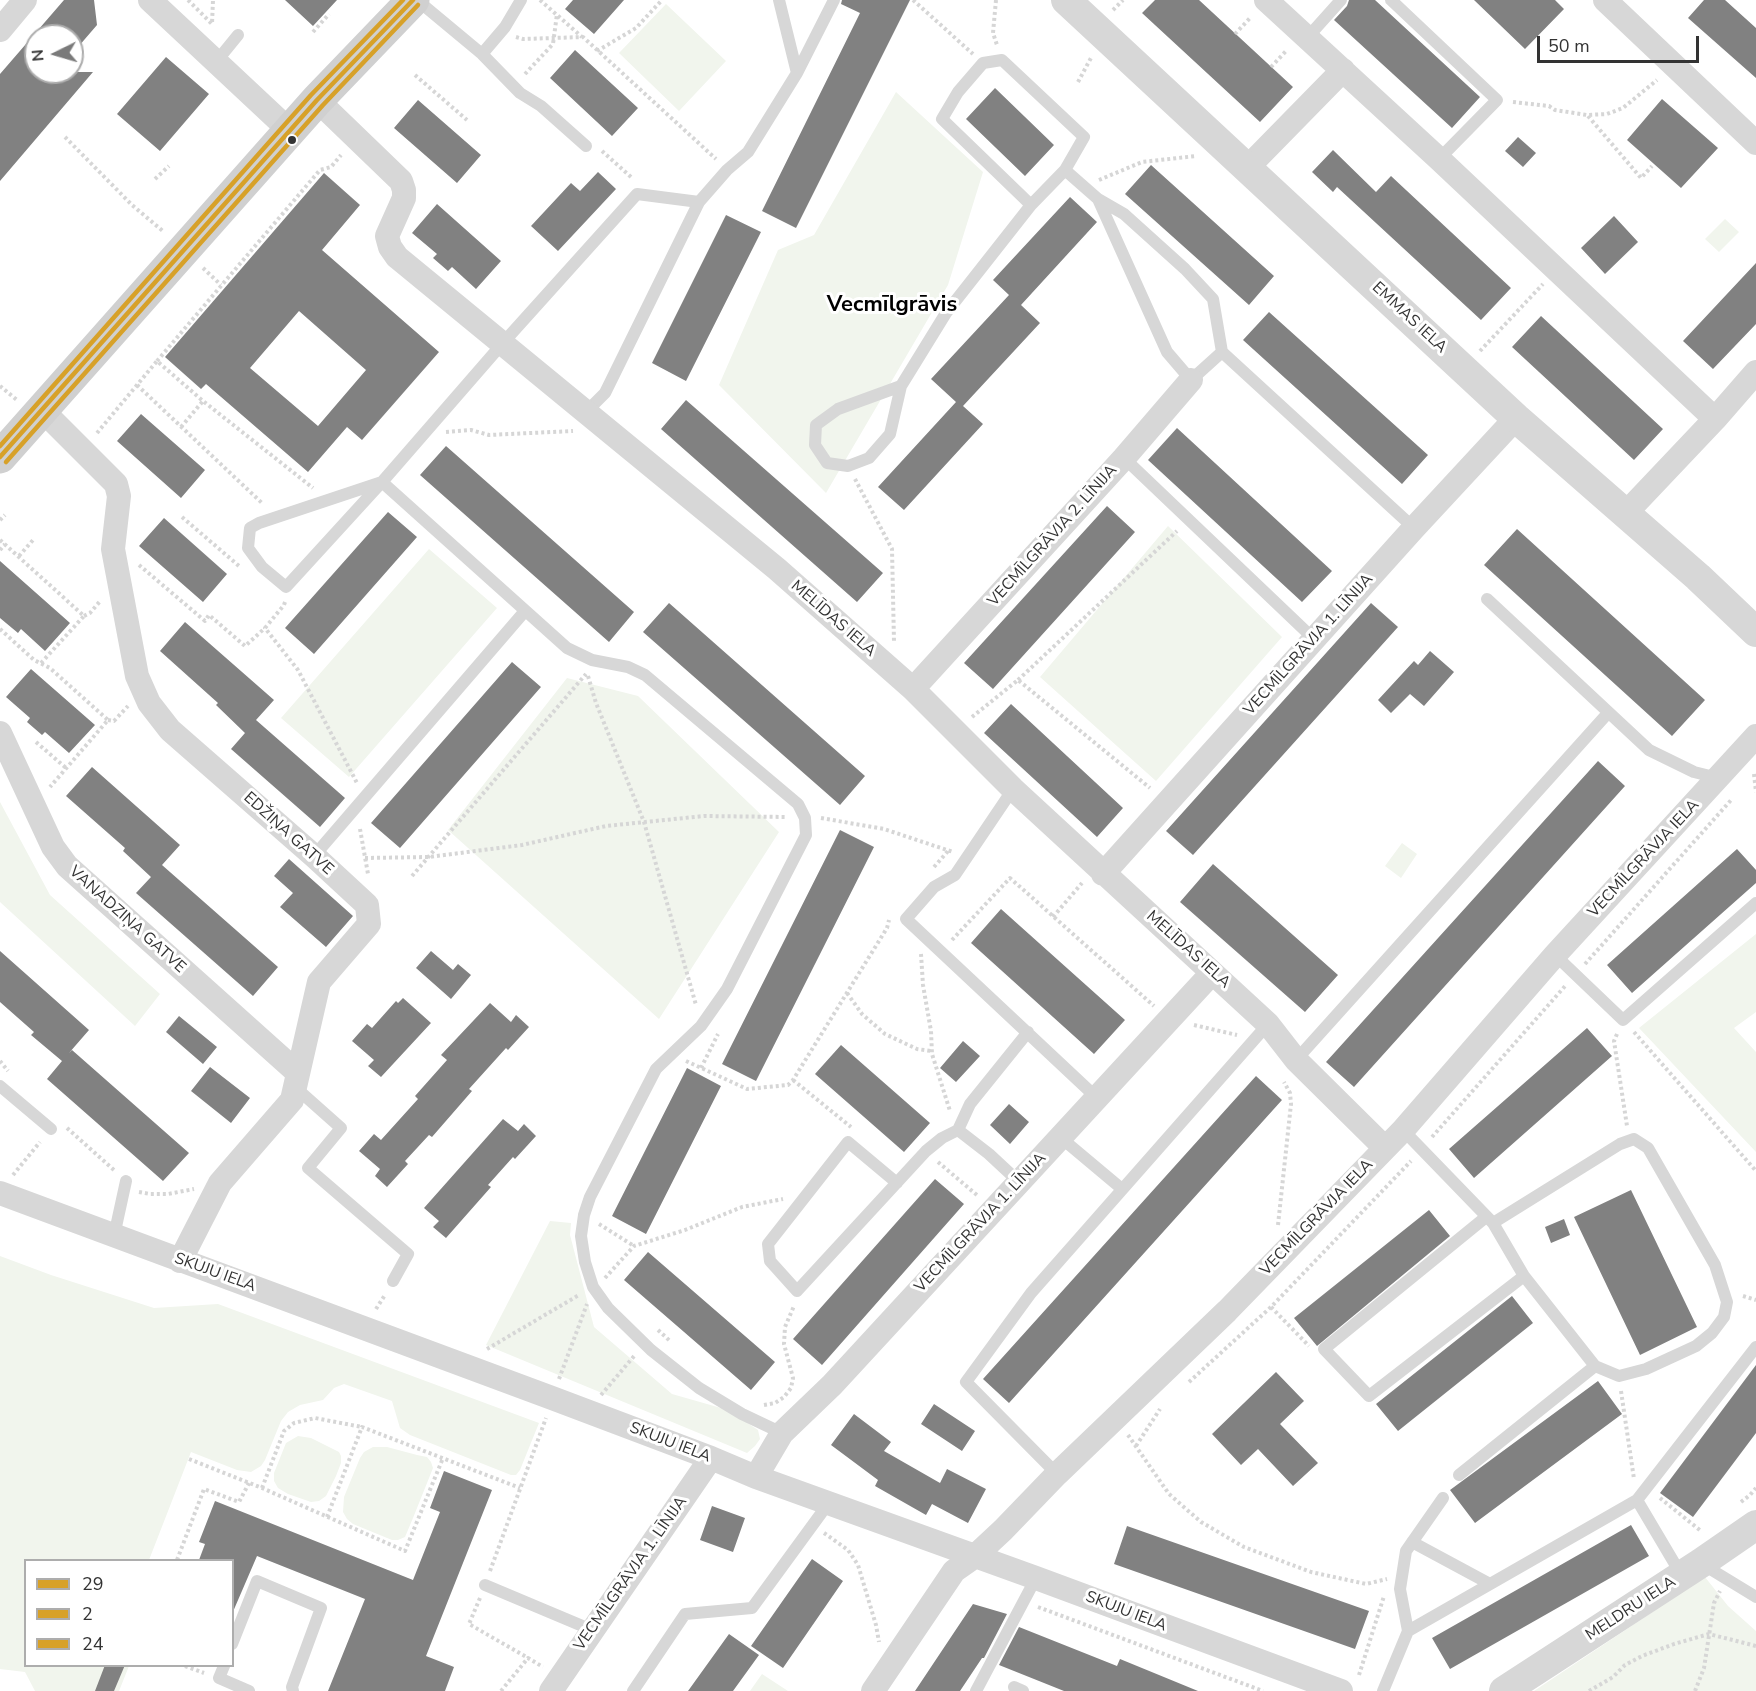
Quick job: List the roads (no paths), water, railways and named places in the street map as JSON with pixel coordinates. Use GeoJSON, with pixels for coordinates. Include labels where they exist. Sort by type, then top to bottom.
{"type":"FeatureCollection","features":[{"type":"Feature","properties":{"kind":"main road"},"geometry":{"type":"LineString","coordinates":[[0,457],[317,100],[415,0]]}},
{"type":"Feature","properties":{"kind":"street"},"geometry":{"type":"LineString","coordinates":[[0,30],[26,0]]}},
{"type":"Feature","properties":{"kind":"street"},"geometry":{"type":"LineString","coordinates":[[150,0],[290,131]]}},
{"type":"Feature","properties":{"kind":"street","name":"EMMAS IELA"},"geometry":{"type":"LineString","coordinates":[[1066,0],[1516,418],[1698,577],[1756,632]]}},
{"type":"Feature","properties":{"kind":"street"},"geometry":{"type":"LineString","coordinates":[[1266,0],[1558,269],[1715,418]]}},
{"type":"Feature","properties":{"kind":"street"},"geometry":{"type":"LineString","coordinates":[[1605,0],[1756,143]]}},
{"type":"Feature","properties":{"kind":"street"},"geometry":{"type":"LineString","coordinates":[[1247,168],[1343,70]]}},
{"type":"Feature","properties":{"kind":"street","name":"MELĪDAS IELA"},"geometry":{"type":"LineString","coordinates":[[317,100],[401,181],[404,198],[387,236],[390,247],[398,257],[777,569],[913,689],[1013,789],[1212,973],[1287,1067],[1385,1148]]}},
{"type":"Feature","properties":{"kind":"street"},"geometry":{"type":"LineString","coordinates":[[1624,514],[1756,372]]}},
{"type":"Feature","properties":{"kind":"street","name":"VECMĪLGRĀVJA 2. LĪNIJA"},"geometry":{"type":"LineString","coordinates":[[913,689],[1124,458],[1191,380]]}},
{"type":"Feature","properties":{"kind":"street","name":"EDŽIŅA GATVE"},"geometry":{"type":"LineString","coordinates":[[42,410],[116,484],[118,491],[113,549],[137,676],[149,704],[170,730],[367,905],[369,924],[319,982],[297,1081]]}},
{"type":"Feature","properties":{"kind":"street","name":"VECMĪLGRĀVJA 1. LĪNIJA"},"geometry":{"type":"LineString","coordinates":[[1100,870],[1167,802],[1516,418]]}},
{"type":"Feature","properties":{"kind":"street","name":"VANADZIŅA GATVE"},"geometry":{"type":"LineString","coordinates":[[0,733],[53,847],[67,866],[297,1081]]}},
{"type":"Feature","properties":{"kind":"street","name":"VECMĪLGRĀVJA IELA"},"geometry":{"type":"LineString","coordinates":[[878,1683],[954,1571],[974,1557],[1057,1473],[1227,1311],[1403,1130],[1555,955],[1729,785],[1756,736]]}},
{"type":"Feature","properties":{"kind":"street","name":"VECMĪLGRĀVJA 1. LĪNIJA"},"geometry":{"type":"LineString","coordinates":[[756,1477],[782,1433],[832,1385],[1212,973]]}},
{"type":"Feature","properties":{"kind":"street"},"geometry":{"type":"LineString","coordinates":[[180,1261],[220,1183],[292,1100],[297,1081]]}},
{"type":"Feature","properties":{"kind":"street","name":"SKUJU IELA"},"geometry":{"type":"LineString","coordinates":[[4,1187],[114,1236],[180,1261],[711,1458],[828,1504],[1341,1691]]}},
{"type":"Feature","properties":{"kind":"street","name":"VECMĪLGRĀVJA 1. LĪNIJA"},"geometry":{"type":"LineString","coordinates":[[556,1683],[711,1458]]}},
{"type":"Feature","properties":{"kind":"street","name":"MELDRU IELA"},"geometry":{"type":"LineString","coordinates":[[1504,1691],[1756,1525]]}},
{"type":"Feature","properties":{"kind":"lane"},"geometry":{"type":"LineString","coordinates":[[415,0],[482,54],[520,93],[541,106],[586,146]]}},
{"type":"Feature","properties":{"kind":"lane"},"geometry":{"type":"LineString","coordinates":[[482,54],[501,32],[521,0]]}},
{"type":"Feature","properties":{"kind":"lane"},"geometry":{"type":"LineString","coordinates":[[779,0],[797,73]]}},
{"type":"Feature","properties":{"kind":"lane"},"geometry":{"type":"LineString","coordinates":[[590,416],[605,393],[699,202],[727,170],[748,152],[797,73],[834,0]]}},
{"type":"Feature","properties":{"kind":"lane"},"geometry":{"type":"LineString","coordinates":[[1391,0],[1497,100],[1439,159]]}},
{"type":"Feature","properties":{"kind":"lane"},"geometry":{"type":"LineString","coordinates":[[1307,38],[1333,3]]}},
{"type":"Feature","properties":{"kind":"lane"},"geometry":{"type":"LineString","coordinates":[[216,62],[238,35]]}},
{"type":"Feature","properties":{"kind":"lane"},"geometry":{"type":"LineString","coordinates":[[901,386],[838,409],[816,425],[815,445],[827,463],[848,466],[869,458],[890,434],[901,386],[946,314],[1031,205],[1065,170],[1084,137],[1002,60],[983,63],[958,92],[942,119],[1031,205]]}},
{"type":"Feature","properties":{"kind":"lane"},"geometry":{"type":"LineString","coordinates":[[1065,170],[1098,199],[1124,214],[1185,269],[1213,299],[1222,352],[1414,528]]}},
{"type":"Feature","properties":{"kind":"lane"},"geometry":{"type":"LineString","coordinates":[[382,482],[276,517],[250,528],[248,548],[262,567],[286,586],[382,482],[637,194],[699,202]]}},
{"type":"Feature","properties":{"kind":"lane"},"geometry":{"type":"LineString","coordinates":[[1098,199],[1167,352],[1191,380],[1222,352]]}},
{"type":"Feature","properties":{"kind":"lane"},"geometry":{"type":"LineString","coordinates":[[1124,458],[1315,640]]}},
{"type":"Feature","properties":{"kind":"lane"},"geometry":{"type":"LineString","coordinates":[[382,482],[567,648],[592,660],[628,667],[645,675],[798,804],[805,818],[806,835],[727,989],[701,1026],[656,1070],[587,1206],[581,1236],[585,1262],[593,1287],[608,1308],[645,1343],[699,1388],[742,1414],[782,1433]]}},
{"type":"Feature","properties":{"kind":"lane"},"geometry":{"type":"LineString","coordinates":[[1487,599],[1649,750],[1694,772],[1729,785]]}},
{"type":"Feature","properties":{"kind":"lane"},"geometry":{"type":"LineString","coordinates":[[314,856],[525,611]]}},
{"type":"Feature","properties":{"kind":"lane"},"geometry":{"type":"LineString","coordinates":[[1287,1067],[1608,713]]}},
{"type":"Feature","properties":{"kind":"lane"},"geometry":{"type":"LineString","coordinates":[[1013,789],[955,874],[934,887],[906,920],[1097,1098]]}},
{"type":"Feature","properties":{"kind":"lane"},"geometry":{"type":"LineString","coordinates":[[1555,955],[1623,1020],[1756,903]]}},
{"type":"Feature","properties":{"kind":"lane"},"geometry":{"type":"LineString","coordinates":[[897,1183],[848,1142],[804,1195],[768,1244],[770,1261],[797,1291],[897,1183],[926,1151],[942,1138],[958,1130],[970,1104],[1028,1032]]}},
{"type":"Feature","properties":{"kind":"lane"},"geometry":{"type":"LineString","coordinates":[[1057,1473],[966,1382],[1031,1293],[1261,1032]]}},
{"type":"Feature","properties":{"kind":"lane"},"geometry":{"type":"LineString","coordinates":[[297,1081],[341,1128],[308,1168],[408,1254],[393,1281]]}},
{"type":"Feature","properties":{"kind":"lane"},"geometry":{"type":"LineString","coordinates":[[0,1086],[51,1129]]}},
{"type":"Feature","properties":{"kind":"lane"},"geometry":{"type":"LineString","coordinates":[[958,1130],[1018,1181]]}},
{"type":"Feature","properties":{"kind":"lane"},"geometry":{"type":"LineString","coordinates":[[1403,1130],[1489,1220],[1524,1276],[1595,1366],[1619,1376],[1646,1369],[1696,1346],[1712,1333],[1724,1317],[1727,1302],[1714,1265],[1648,1148],[1634,1139],[1620,1144],[1489,1220],[1324,1349],[1369,1396],[1524,1276]]}},
{"type":"Feature","properties":{"kind":"lane"},"geometry":{"type":"LineString","coordinates":[[1060,1137],[1122,1189]]}},
{"type":"Feature","properties":{"kind":"lane"},"geometry":{"type":"LineString","coordinates":[[114,1236],[126,1181]]}},
{"type":"Feature","properties":{"kind":"lane"},"geometry":{"type":"LineString","coordinates":[[1408,1631],[1637,1500],[1756,1347]]}},
{"type":"Feature","properties":{"kind":"lane"},"geometry":{"type":"LineString","coordinates":[[1459,1475],[1595,1366]]}},
{"type":"Feature","properties":{"kind":"lane"},"geometry":{"type":"LineString","coordinates":[[1383,1691],[1408,1631],[1396,1577],[1406,1551],[1443,1498]]}},
{"type":"Feature","properties":{"kind":"lane"},"geometry":{"type":"LineString","coordinates":[[1637,1500],[1691,1569],[1756,1598]]}},
{"type":"Feature","properties":{"kind":"lane"},"geometry":{"type":"LineString","coordinates":[[633,1691],[685,1614],[752,1608],[828,1504]]}},
{"type":"Feature","properties":{"kind":"lane"},"geometry":{"type":"LineString","coordinates":[[1412,1542],[1490,1584]]}},
{"type":"Feature","properties":{"kind":"lane"},"geometry":{"type":"LineString","coordinates":[[976,1691],[1036,1578]]}},
{"type":"Feature","properties":{"kind":"lane"},"geometry":{"type":"LineString","coordinates":[[234,1639],[257,1581],[321,1608],[292,1687],[293,1691]]}},
{"type":"Feature","properties":{"kind":"lane"},"geometry":{"type":"LineString","coordinates":[[485,1585],[592,1630]]}},
{"type":"Feature","properties":{"kind":"lane"},"geometry":{"type":"LineString","coordinates":[[223,1667],[219,1678],[249,1691]]}},
{"type":"Feature","properties":{"kind":"district","name":"Vecmīlgrāvis"},"geometry":{"type":"Point","coordinates":[892,306]}}]}
